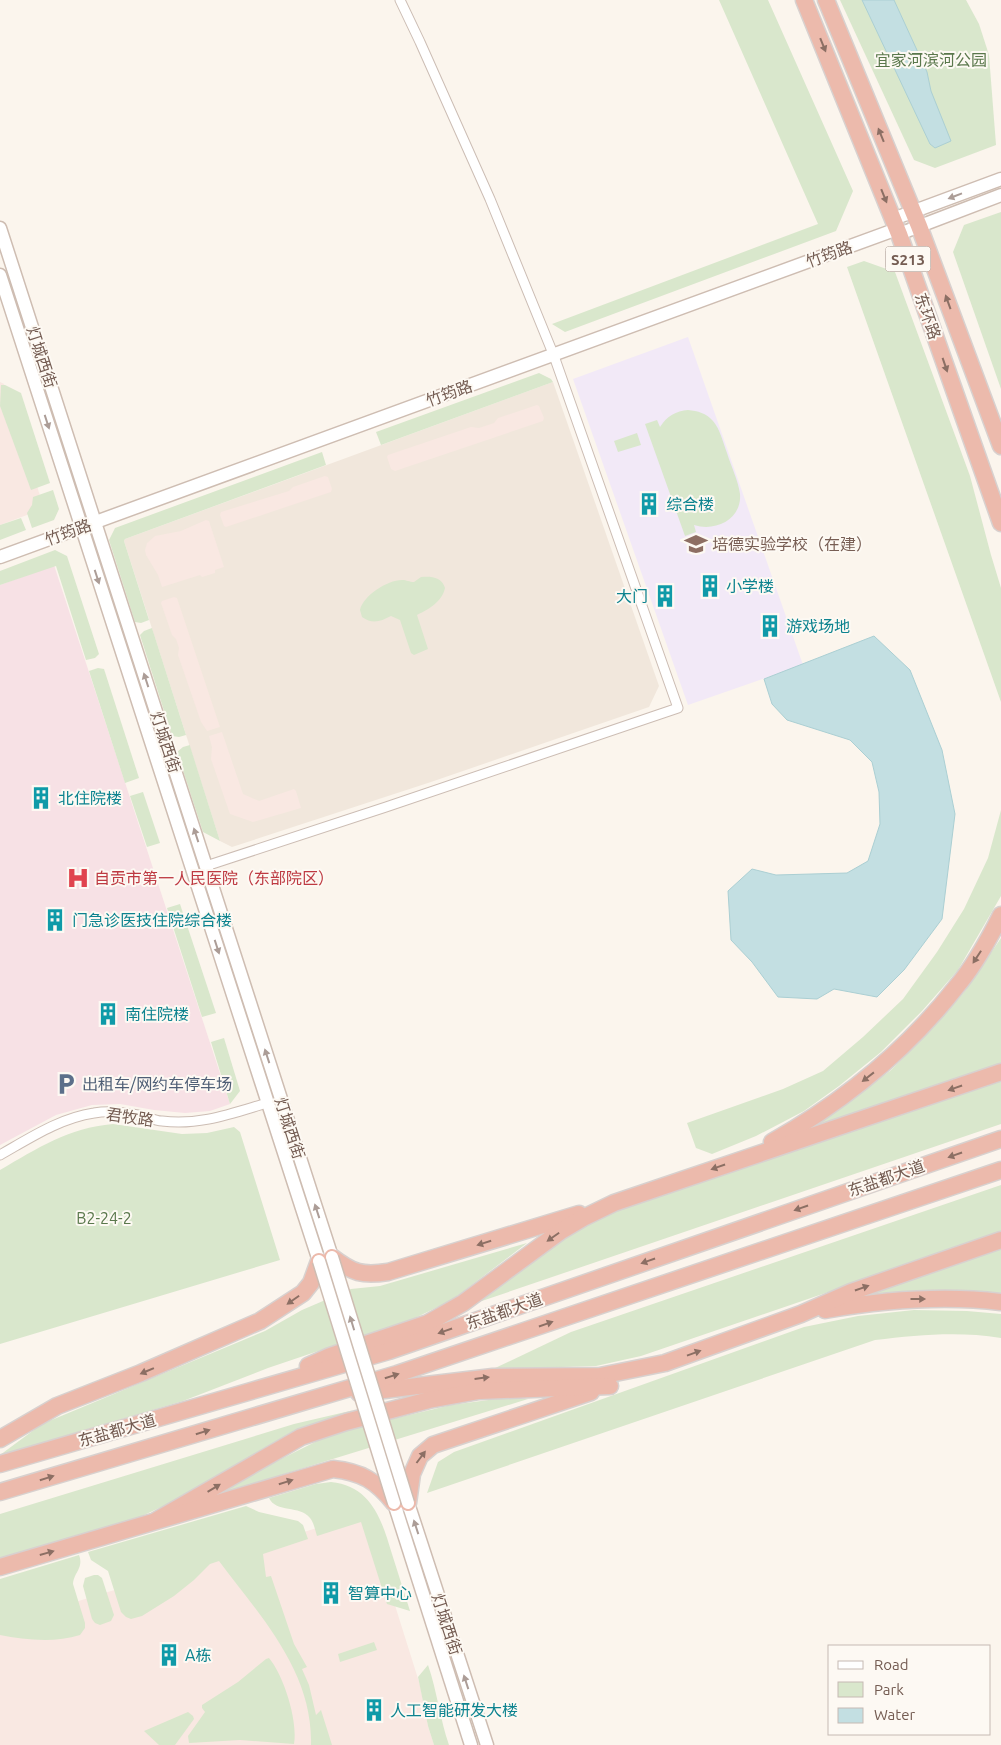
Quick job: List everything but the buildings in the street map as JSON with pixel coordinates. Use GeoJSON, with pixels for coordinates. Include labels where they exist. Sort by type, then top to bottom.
{"type":"FeatureCollection","features":[{"type":"Feature","properties":{"kind":"highway","name":"东环路"},"geometry":{"type":"LineString","coordinates":[[804,0],[896,227],[1001,523]]}},
{"type":"Feature","properties":{"kind":"highway","name":"东环路"},"geometry":{"type":"LineString","coordinates":[[826,0],[916,219],[1001,446]]}},
{"type":"Feature","properties":{"kind":"highway"},"geometry":{"type":"LineString","coordinates":[[746,1157],[825,1110],[882,1066],[958,986],[990,937],[1001,915]]}},
{"type":"Feature","properties":{"kind":"highway"},"geometry":{"type":"LineString","coordinates":[[0,1439],[57,1406],[141,1373],[260,1321],[303,1293],[325,1259],[349,1270],[371,1275],[388,1272],[614,1203],[1001,1072]]}},
{"type":"Feature","properties":{"kind":"highway","name":"东盐都大道"},"geometry":{"type":"LineString","coordinates":[[0,1464],[389,1350],[1001,1139]]}},
{"type":"Feature","properties":{"kind":"highway","name":"东盐都大道"},"geometry":{"type":"LineString","coordinates":[[0,1492],[406,1371],[1001,1170]]}},
{"type":"Feature","properties":{"kind":"highway"},"geometry":{"type":"LineString","coordinates":[[265,1387],[330,1356],[428,1323],[463,1303],[561,1231],[614,1203]]}},
{"type":"Feature","properties":{"kind":"highway"},"geometry":{"type":"LineString","coordinates":[[0,1567],[333,1469],[345,1470],[367,1477],[401,1503],[420,1456],[432,1445],[610,1386],[665,1363],[800,1314],[851,1292],[1001,1240]]}},
{"type":"Feature","properties":{"kind":"highway"},"geometry":{"type":"LineString","coordinates":[[800,1314],[908,1299],[976,1299],[1001,1302]]}},
{"type":"Feature","properties":{"kind":"highway"},"geometry":{"type":"LineString","coordinates":[[312,1399],[493,1377],[600,1376],[665,1363]]}},
{"type":"Feature","properties":{"kind":"highway"},"geometry":{"type":"LineString","coordinates":[[157,1520],[301,1437],[346,1422],[429,1400],[479,1391],[610,1386]]}},
{"type":"Feature","properties":{"kind":"street"},"geometry":{"type":"LineString","coordinates":[[206,866],[678,708],[554,356],[490,199],[400,0]]}},
{"type":"Feature","properties":{"kind":"street","name":"竹筠路"},"geometry":{"type":"LineString","coordinates":[[0,557],[554,356],[896,227],[1001,179]]}},
{"type":"Feature","properties":{"kind":"street","name":"竹筠路"},"geometry":{"type":"LineString","coordinates":[[916,219],[1001,195]]}},
{"type":"Feature","properties":{"kind":"street","name":"灯城西街"},"geometry":{"type":"LineString","coordinates":[[0,228],[206,866],[325,1259]]}},
{"type":"Feature","properties":{"kind":"street","name":"灯城西街"},"geometry":{"type":"LineString","coordinates":[[0,275],[267,1103],[325,1259]]}},
{"type":"Feature","properties":{"kind":"street","name":"君牧路"},"geometry":{"type":"LineString","coordinates":[[0,1155],[47,1128],[96,1112],[119,1112],[161,1121],[190,1123],[218,1118],[267,1103]]}},
{"type":"Feature","properties":{"kind":"street"},"geometry":{"type":"LineString","coordinates":[[325,1259],[401,1503]]}},
{"type":"Feature","properties":{"kind":"street","name":"灯城西街"},"geometry":{"type":"LineString","coordinates":[[401,1503],[471,1745]]}},
{"type":"Feature","properties":{"kind":"street","name":"灯城西街"},"geometry":{"type":"LineString","coordinates":[[401,1503],[487,1745]]}},
{"type":"Feature","properties":{"kind":"shaded area","name":"培德实验学校（在建）"},"geometry":{"type":"Polygon","coordinates":[[[688,337],[803,665],[688,705],[573,379],[688,337]]]}},
{"type":"Feature","properties":{"kind":"shaded area"},"geometry":{"type":"Polygon","coordinates":[[[0,382],[4,384],[44,508],[0,525],[0,382]]]}},
{"type":"Feature","properties":{"kind":"shaded area"},"geometry":{"type":"Polygon","coordinates":[[[553,382],[659,686],[649,707],[431,782],[232,847],[220,841],[124,541],[125,539],[553,382]]]}},
{"type":"Feature","properties":{"kind":"shaded area"},"geometry":{"type":"Polygon","coordinates":[[[537,405],[544,418],[543,421],[395,471],[391,469],[388,455],[471,427],[479,428],[494,423],[498,418],[537,405]]]}},
{"type":"Feature","properties":{"kind":"shaded area"},"geometry":{"type":"Polygon","coordinates":[[[325,476],[328,477],[332,489],[331,492],[226,527],[224,526],[220,515],[221,512],[289,491],[293,487],[325,476]]]}},
{"type":"Feature","properties":{"kind":"shaded area"},"geometry":{"type":"Polygon","coordinates":[[[206,520],[209,521],[224,567],[215,570],[215,573],[202,577],[200,575],[162,587],[158,575],[146,555],[147,543],[155,536],[181,531],[206,520]]]}},
{"type":"Feature","properties":{"kind":"shaded area","name":"自贡市第一人民医院（东部院区）"},"geometry":{"type":"Polygon","coordinates":[[[54,565],[230,1104],[210,1111],[185,1113],[120,1104],[92,1105],[56,1115],[0,1145],[0,585],[54,565]]]}},
{"type":"Feature","properties":{"kind":"shaded area"},"geometry":{"type":"Polygon","coordinates":[[[174,597],[177,598],[220,727],[207,731],[201,722],[178,655],[179,648],[176,639],[172,635],[161,603],[174,597]]]}},
{"type":"Feature","properties":{"kind":"shaded area"},"geometry":{"type":"Polygon","coordinates":[[[222,732],[243,794],[259,801],[294,789],[301,808],[253,822],[230,814],[211,759],[212,747],[209,736],[222,732]]]}},
{"type":"Feature","properties":{"kind":"shaded area"},"geometry":{"type":"Polygon","coordinates":[[[366,1513],[420,1685],[428,1726],[434,1745],[0,1745],[0,1625],[366,1513]]]}},
{"type":"Feature","properties":{"kind":"green space"},"geometry":{"type":"Polygon","coordinates":[[[719,0],[768,0],[853,191],[836,231],[565,332],[552,324],[818,224],[719,0]]]}},
{"type":"Feature","properties":{"kind":"green space","name":"宜家河滨河公园"},"geometry":{"type":"Polygon","coordinates":[[[840,0],[966,0],[979,24],[989,55],[996,145],[935,168],[914,160],[840,0]]]}},
{"type":"Feature","properties":{"kind":"green space"},"geometry":{"type":"Polygon","coordinates":[[[1001,212],[1001,389],[953,252],[964,225],[1001,212]]]}},
{"type":"Feature","properties":{"kind":"green space"},"geometry":{"type":"Polygon","coordinates":[[[864,261],[895,272],[970,476],[1001,588],[1001,702],[847,267],[864,261]]]}},
{"type":"Feature","properties":{"kind":"green space"},"geometry":{"type":"Polygon","coordinates":[[[539,373],[553,382],[381,445],[376,432],[539,373]]]}},
{"type":"Feature","properties":{"kind":"green space"},"geometry":{"type":"Polygon","coordinates":[[[1,385],[21,393],[50,483],[31,490],[0,406],[1,385]]]}},
{"type":"Feature","properties":{"kind":"green space"},"geometry":{"type":"Polygon","coordinates":[[[688,410],[705,414],[715,424],[723,440],[736,478],[740,503],[732,517],[726,522],[711,527],[694,525],[696,532],[685,536],[645,424],[657,420],[660,427],[672,415],[688,410]]]}},
{"type":"Feature","properties":{"kind":"green space"},"geometry":{"type":"Polygon","coordinates":[[[637,433],[641,445],[618,452],[614,441],[637,433]]]}},
{"type":"Feature","properties":{"kind":"green space"},"geometry":{"type":"Polygon","coordinates":[[[322,452],[326,465],[125,539],[124,541],[149,620],[141,623],[135,622],[109,540],[115,528],[322,452]]]}},
{"type":"Feature","properties":{"kind":"green space"},"geometry":{"type":"Polygon","coordinates":[[[53,490],[59,509],[54,520],[32,528],[27,513],[32,505],[33,497],[53,490]]]}},
{"type":"Feature","properties":{"kind":"green space"},"geometry":{"type":"Polygon","coordinates":[[[21,518],[26,530],[0,540],[0,525],[21,518]]]}},
{"type":"Feature","properties":{"kind":"green space"},"geometry":{"type":"Polygon","coordinates":[[[55,550],[67,556],[99,654],[95,658],[86,660],[56,566],[0,585],[0,571],[55,550]]]}},
{"type":"Feature","properties":{"kind":"green space"},"geometry":{"type":"Polygon","coordinates":[[[421,577],[439,579],[445,588],[438,601],[417,615],[428,649],[414,655],[411,653],[400,620],[391,616],[373,622],[362,617],[360,610],[366,599],[383,586],[396,581],[414,582],[421,577]]]}},
{"type":"Feature","properties":{"kind":"green space"},"geometry":{"type":"Polygon","coordinates":[[[152,628],[186,735],[179,737],[172,736],[140,635],[152,628]]]}},
{"type":"Feature","properties":{"kind":"green space"},"geometry":{"type":"Polygon","coordinates":[[[98,668],[104,669],[139,778],[125,783],[89,671],[98,668]]]}},
{"type":"Feature","properties":{"kind":"green space"},"geometry":{"type":"Polygon","coordinates":[[[190,745],[220,841],[203,832],[177,752],[183,747],[190,745]]]}},
{"type":"Feature","properties":{"kind":"green space"},"geometry":{"type":"Polygon","coordinates":[[[143,792],[160,843],[147,847],[130,796],[143,792]]]}},
{"type":"Feature","properties":{"kind":"green space"},"geometry":{"type":"Polygon","coordinates":[[[1001,810],[1001,896],[958,970],[922,1011],[881,1052],[804,1111],[756,1136],[712,1154],[696,1148],[687,1123],[783,1089],[823,1071],[903,999],[937,952],[964,909],[988,858],[1001,810]]]}},
{"type":"Feature","properties":{"kind":"green space"},"geometry":{"type":"Polygon","coordinates":[[[180,904],[216,1013],[202,1017],[167,908],[180,904]]]}},
{"type":"Feature","properties":{"kind":"green space"},"geometry":{"type":"Polygon","coordinates":[[[1001,938],[1001,1065],[802,1133],[890,1071],[931,1030],[965,991],[1001,938]]]}},
{"type":"Feature","properties":{"kind":"green space"},"geometry":{"type":"Polygon","coordinates":[[[224,1038],[240,1091],[230,1104],[211,1042],[224,1038]]]}},
{"type":"Feature","properties":{"kind":"green space"},"geometry":{"type":"Polygon","coordinates":[[[1001,1079],[1001,1124],[473,1304],[563,1236],[614,1212],[1001,1079]]]}},
{"type":"Feature","properties":{"kind":"green space","name":"B2-24-2"},"geometry":{"type":"Polygon","coordinates":[[[113,1124],[182,1134],[207,1133],[234,1127],[240,1132],[280,1260],[0,1344],[0,1170],[54,1140],[82,1130],[113,1124]]]}},
{"type":"Feature","properties":{"kind":"green space"},"geometry":{"type":"Polygon","coordinates":[[[1001,1185],[1001,1233],[641,1356],[596,1366],[493,1369],[571,1332],[1001,1185]]]}},
{"type":"Feature","properties":{"kind":"green space"},"geometry":{"type":"Polygon","coordinates":[[[527,1243],[452,1300],[413,1319],[268,1368],[183,1401],[0,1455],[42,1424],[265,1331],[302,1310],[351,1289],[380,1286],[527,1243]]]}},
{"type":"Feature","properties":{"kind":"green space"},"geometry":{"type":"Polygon","coordinates":[[[1001,1247],[1001,1295],[947,1291],[858,1296],[1001,1247]]]}},
{"type":"Feature","properties":{"kind":"green space"},"geometry":{"type":"Polygon","coordinates":[[[914,1310],[1001,1314],[1001,1338],[954,1334],[875,1340],[427,1493],[438,1462],[454,1452],[804,1327],[858,1316],[914,1310]]]}},
{"type":"Feature","properties":{"kind":"green space"},"geometry":{"type":"Polygon","coordinates":[[[496,1399],[528,1399],[222,1493],[271,1464],[317,1441],[346,1430],[451,1405],[496,1399]]]}},
{"type":"Feature","properties":{"kind":"green space"},"geometry":{"type":"Polygon","coordinates":[[[354,1410],[295,1430],[170,1503],[142,1516],[0,1560],[0,1514],[294,1424],[354,1410]]]}},
{"type":"Feature","properties":{"kind":"green space"},"geometry":{"type":"Polygon","coordinates":[[[331,1482],[356,1490],[373,1507],[384,1529],[410,1611],[387,1604],[361,1522],[317,1536],[310,1518],[306,1514],[277,1506],[269,1498],[316,1484],[331,1482]]]}},
{"type":"Feature","properties":{"kind":"green space"},"geometry":{"type":"Polygon","coordinates":[[[246,1506],[259,1512],[298,1521],[303,1525],[308,1539],[263,1554],[266,1577],[271,1576],[294,1644],[307,1667],[302,1669],[309,1685],[316,1715],[321,1710],[332,1745],[311,1745],[309,1718],[303,1693],[294,1669],[267,1624],[219,1561],[210,1564],[174,1596],[142,1616],[131,1619],[121,1612],[108,1571],[91,1560],[88,1552],[246,1506]]]}},
{"type":"Feature","properties":{"kind":"green space"},"geometry":{"type":"Polygon","coordinates":[[[79,1555],[80,1567],[73,1584],[85,1623],[85,1628],[80,1635],[70,1638],[40,1640],[0,1635],[0,1579],[79,1555]]]}},
{"type":"Feature","properties":{"kind":"green space"},"geometry":{"type":"Polygon","coordinates":[[[94,1575],[102,1578],[114,1615],[111,1621],[100,1625],[92,1619],[83,1586],[85,1578],[94,1575]]]}},
{"type":"Feature","properties":{"kind":"green space"},"geometry":{"type":"Polygon","coordinates":[[[374,1642],[377,1650],[340,1662],[338,1654],[374,1642]]]}},
{"type":"Feature","properties":{"kind":"green space"},"geometry":{"type":"Polygon","coordinates":[[[269,1658],[280,1676],[289,1699],[294,1723],[294,1744],[240,1740],[189,1743],[188,1736],[205,1712],[202,1705],[238,1682],[269,1658]]]}},
{"type":"Feature","properties":{"kind":"green space"},"geometry":{"type":"Polygon","coordinates":[[[428,1665],[449,1745],[434,1745],[428,1726],[418,1677],[428,1665]]]}},
{"type":"Feature","properties":{"kind":"green space"},"geometry":{"type":"Polygon","coordinates":[[[188,1712],[194,1719],[175,1745],[159,1745],[144,1731],[188,1712]]]}},
{"type":"Feature","properties":{"kind":"water"},"geometry":{"type":"Polygon","coordinates":[[[862,0],[894,0],[927,72],[931,91],[951,141],[935,148],[930,144],[862,0]]]}},
{"type":"Feature","properties":{"kind":"water"},"geometry":{"type":"Polygon","coordinates":[[[874,636],[910,670],[942,750],[955,814],[942,919],[904,970],[877,997],[834,989],[817,999],[778,997],[752,962],[731,940],[728,891],[752,869],[776,875],[847,873],[868,861],[880,824],[879,792],[872,762],[850,740],[787,720],[772,704],[764,679],[874,636]]]}},
{"type":"Feature","properties":{"kind":"place","name":"综合楼"},"geometry":{"type":"Point","coordinates":[649,504]}},
{"type":"Feature","properties":{"kind":"place","name":"培德实验学校（在建）"},"geometry":{"type":"Point","coordinates":[696,544]}},
{"type":"Feature","properties":{"kind":"place","name":"小学楼"},"geometry":{"type":"Point","coordinates":[710,586]}},
{"type":"Feature","properties":{"kind":"place","name":"大门"},"geometry":{"type":"Point","coordinates":[665,596]}},
{"type":"Feature","properties":{"kind":"place","name":"游戏场地"},"geometry":{"type":"Point","coordinates":[770,626]}},
{"type":"Feature","properties":{"kind":"place","name":"北住院楼"},"geometry":{"type":"Point","coordinates":[41,798]}},
{"type":"Feature","properties":{"kind":"place","name":"自贡市第一人民医院（东部院区）"},"geometry":{"type":"Point","coordinates":[78,878]}},
{"type":"Feature","properties":{"kind":"place","name":"门急诊医技住院综合楼"},"geometry":{"type":"Point","coordinates":[55,920]}},
{"type":"Feature","properties":{"kind":"place","name":"南住院楼"},"geometry":{"type":"Point","coordinates":[108,1014]}},
{"type":"Feature","properties":{"kind":"place","name":"出租车/网约车停车场"},"geometry":{"type":"Point","coordinates":[66,1084]}},
{"type":"Feature","properties":{"kind":"place","name":"智算中心"},"geometry":{"type":"Point","coordinates":[331,1593]}},
{"type":"Feature","properties":{"kind":"place","name":"A栋"},"geometry":{"type":"Point","coordinates":[169,1655]}},
{"type":"Feature","properties":{"kind":"place","name":"人工智能研发大楼"},"geometry":{"type":"Point","coordinates":[374,1710]}}]}
